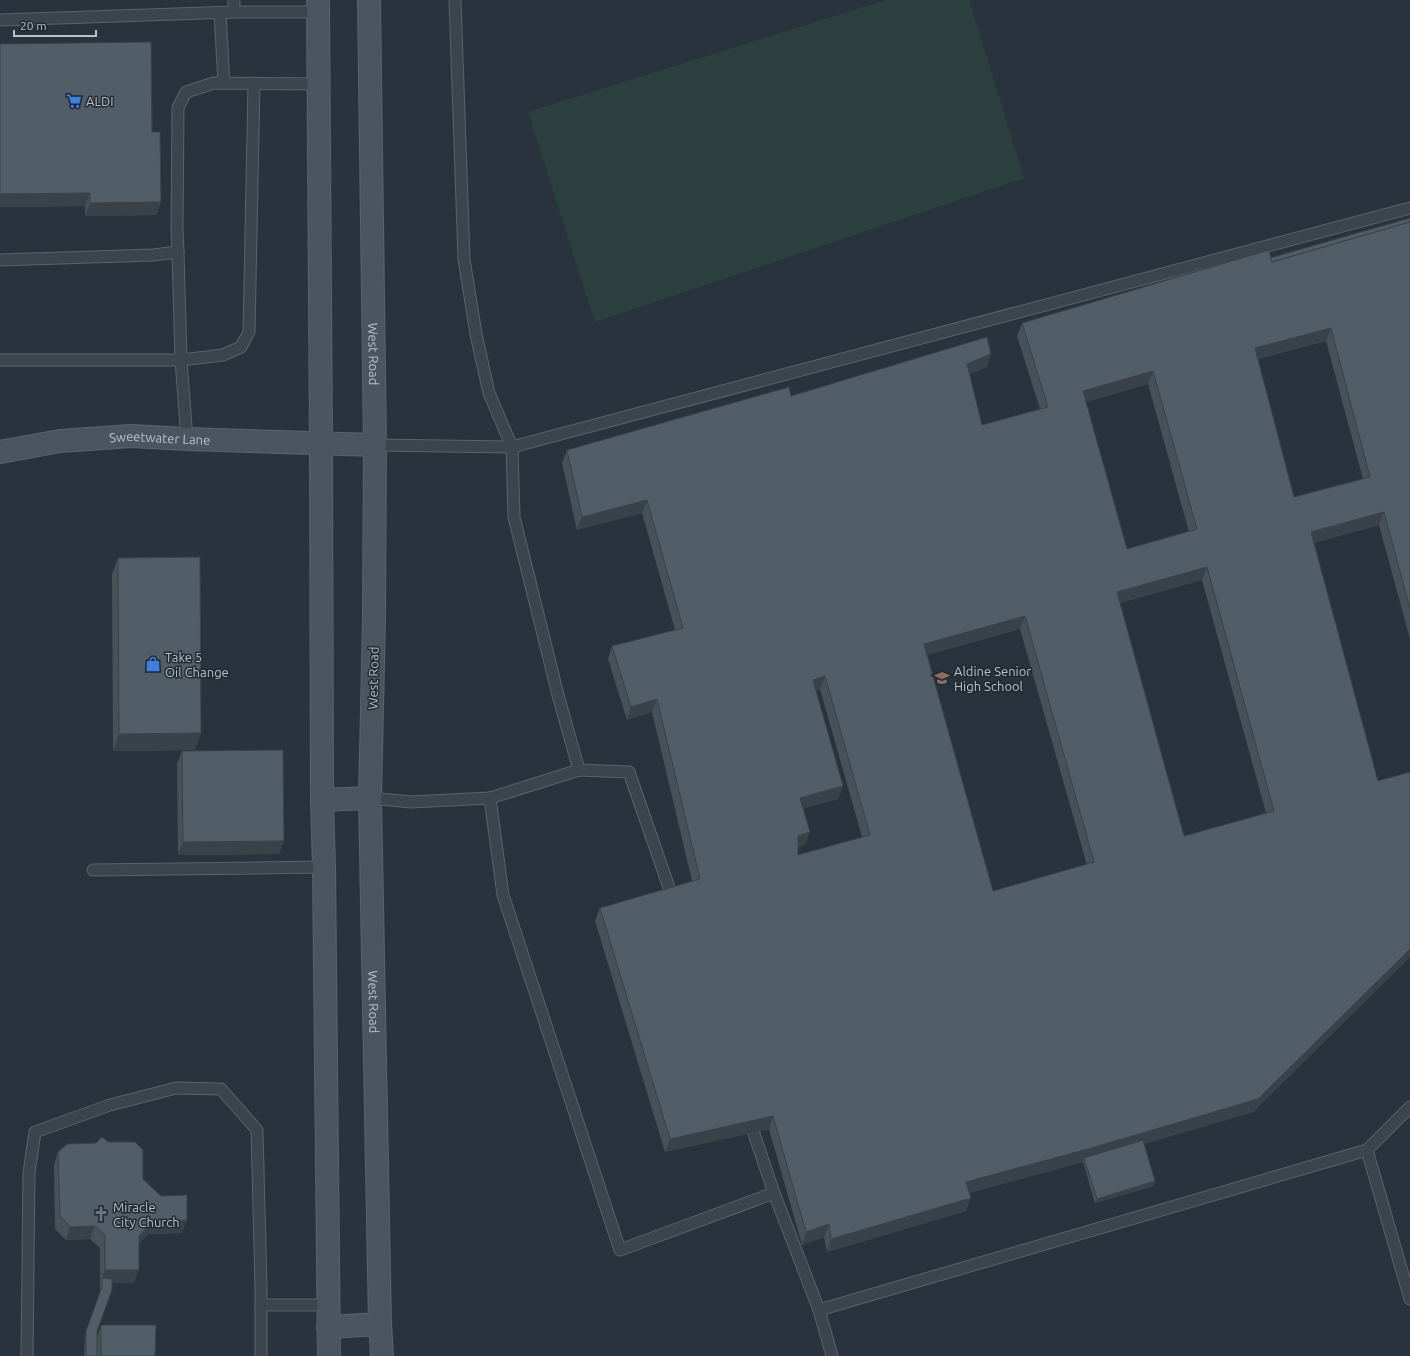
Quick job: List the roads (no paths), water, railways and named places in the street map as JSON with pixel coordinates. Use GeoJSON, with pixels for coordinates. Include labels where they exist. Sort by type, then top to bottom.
{"type":"FeatureCollection","features":[{"type":"Feature","properties":{"kind":"main road","name":"West Road"},"geometry":{"type":"LineString","coordinates":[[369,0],[375,444],[374,619],[370,798],[380,1324],[382,1356]]}},
{"type":"Feature","properties":{"kind":"main road"},"geometry":{"type":"LineString","coordinates":[[318,6],[322,800],[329,1356]]}},
{"type":"Feature","properties":{"kind":"main road","name":"Sweetwater Lane"},"geometry":{"type":"LineString","coordinates":[[0,452],[60,441],[131,436],[321,444],[375,444]]}},
{"type":"Feature","properties":{"kind":"main road"},"geometry":{"type":"LineString","coordinates":[[322,800],[370,798]]}},
{"type":"Feature","properties":{"kind":"main road"},"geometry":{"type":"LineString","coordinates":[[328,1327],[380,1324]]}},
{"type":"Feature","properties":{"kind":"lane"},"geometry":{"type":"LineString","coordinates":[[234,0],[234,12]]}},
{"type":"Feature","properties":{"kind":"lane"},"geometry":{"type":"LineString","coordinates":[[455,0],[464,259],[476,334],[488,393],[512,446],[514,517],[558,694],[579,770]]}},
{"type":"Feature","properties":{"kind":"lane"},"geometry":{"type":"LineString","coordinates":[[0,20],[220,13],[318,6]]}},
{"type":"Feature","properties":{"kind":"lane"},"geometry":{"type":"LineString","coordinates":[[220,13],[224,83]]}},
{"type":"Feature","properties":{"kind":"lane"},"geometry":{"type":"LineString","coordinates":[[187,439],[181,360],[177,224],[178,108],[186,92],[214,83],[319,84]]}},
{"type":"Feature","properties":{"kind":"lane"},"geometry":{"type":"LineString","coordinates":[[0,360],[181,360],[223,355],[241,347],[249,332],[254,83]]}},
{"type":"Feature","properties":{"kind":"lane"},"geometry":{"type":"LineString","coordinates":[[375,444],[512,446],[1410,208]]}},
{"type":"Feature","properties":{"kind":"lane"},"geometry":{"type":"LineString","coordinates":[[0,260],[153,255],[178,252]]}},
{"type":"Feature","properties":{"kind":"lane"},"geometry":{"type":"LineString","coordinates":[[370,798],[412,802],[490,798],[579,770],[629,772],[678,915]]}},
{"type":"Feature","properties":{"kind":"lane"},"geometry":{"type":"LineString","coordinates":[[490,798],[503,895],[620,1250],[774,1193]]}},
{"type":"Feature","properties":{"kind":"lane"},"geometry":{"type":"LineString","coordinates":[[93,870],[324,867]]}},
{"type":"Feature","properties":{"kind":"lane"},"geometry":{"type":"LineString","coordinates":[[27,1356],[29,1173],[35,1132],[110,1105],[176,1088],[220,1089],[257,1130],[261,1356]]}},
{"type":"Feature","properties":{"kind":"lane"},"geometry":{"type":"LineString","coordinates":[[819,1310],[1367,1150],[1410,1107]]}},
{"type":"Feature","properties":{"kind":"lane"},"geometry":{"type":"LineString","coordinates":[[746,1110],[774,1193],[819,1310],[832,1356]]}},
{"type":"Feature","properties":{"kind":"lane"},"geometry":{"type":"LineString","coordinates":[[1367,1150],[1410,1299]]}},
{"type":"Feature","properties":{"kind":"lane"},"geometry":{"type":"LineString","coordinates":[[261,1305],[328,1305]]}},
{"type":"Feature","properties":{"kind":"place","name":"ALDI"},"geometry":{"type":"Point","coordinates":[74,101]}},
{"type":"Feature","properties":{"kind":"place","name":"Take 5 Oil Change"},"geometry":{"type":"Point","coordinates":[153,664]}},
{"type":"Feature","properties":{"kind":"place","name":"Aldine Senior High School"},"geometry":{"type":"Point","coordinates":[942,678]}},
{"type":"Feature","properties":{"kind":"place","name":"Miracle City Church"},"geometry":{"type":"Point","coordinates":[101,1214]}}]}
